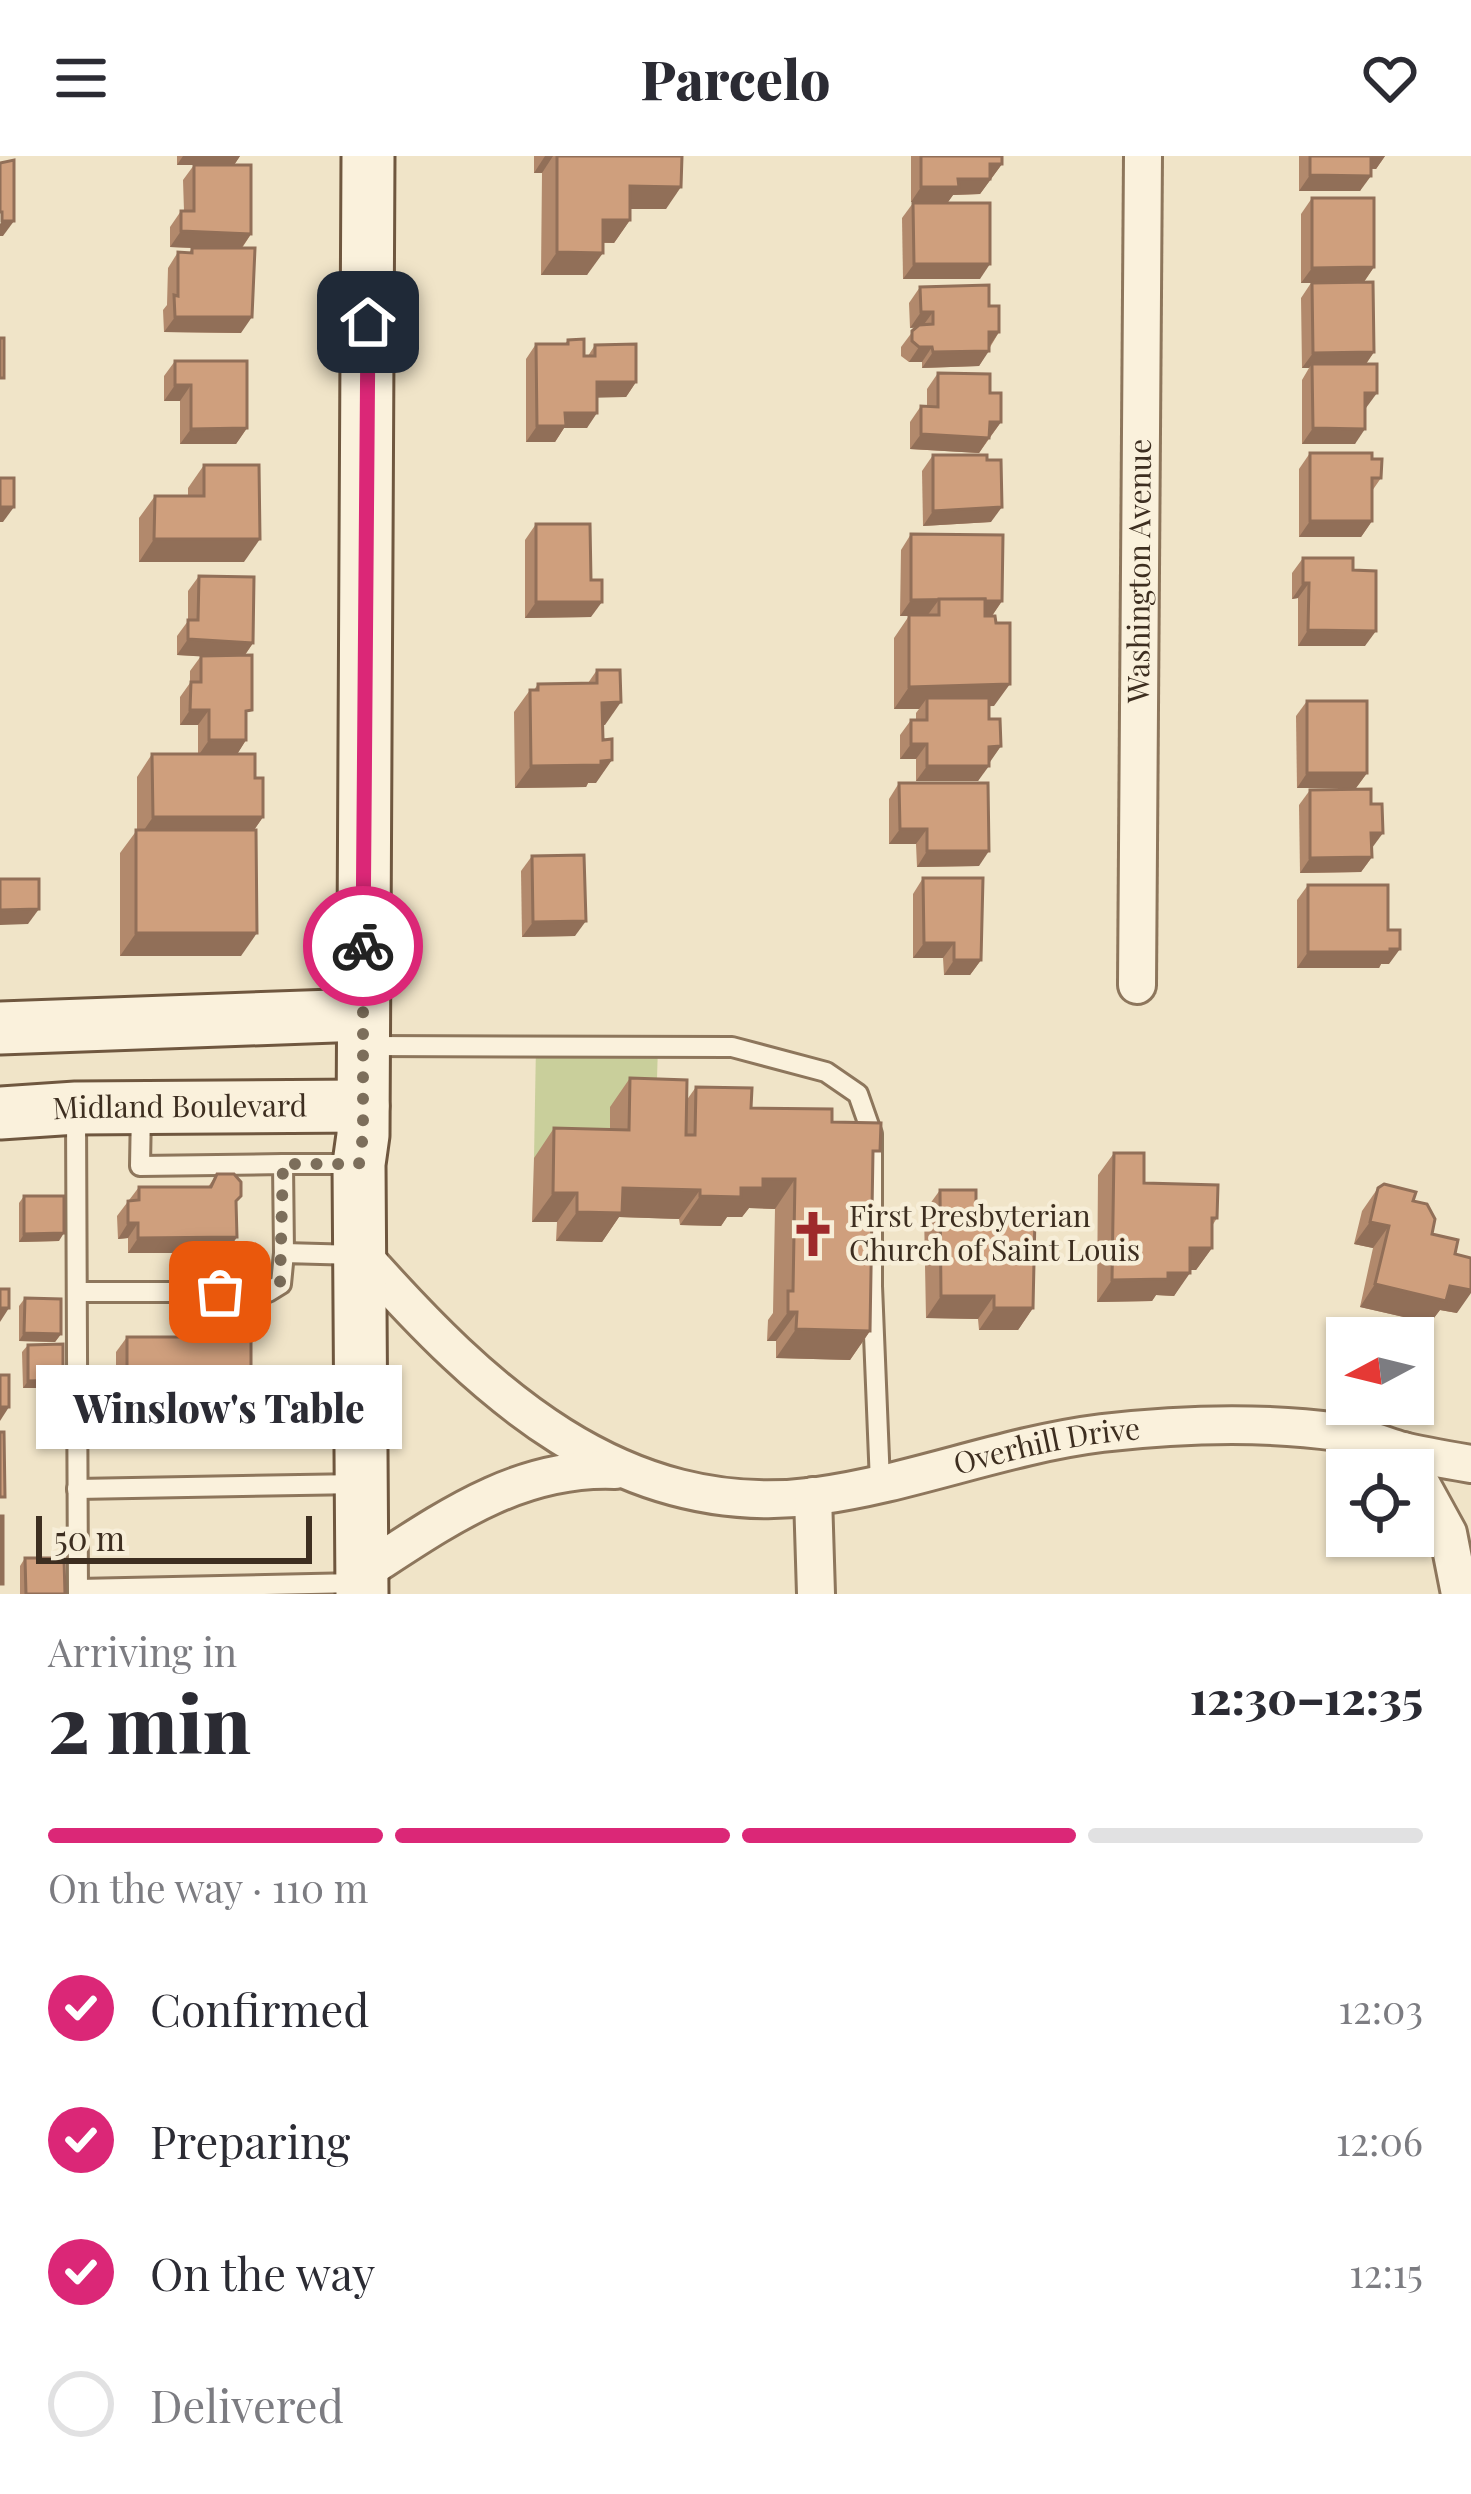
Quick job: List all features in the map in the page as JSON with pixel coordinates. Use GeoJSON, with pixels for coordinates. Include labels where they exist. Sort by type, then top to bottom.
{"type":"FeatureCollection","features":[{"type":"Feature","properties":{"kind":"main road"},"geometry":{"type":"LineString","coordinates":[[362,1584],[359,1164],[368,156]]}},
{"type":"Feature","properties":{"kind":"main road"},"geometry":{"type":"LineString","coordinates":[[0,1028],[362,1030]]}},
{"type":"Feature","properties":{"kind":"main road","name":"Midland Boulevard"},"geometry":{"type":"LineString","coordinates":[[0,1113],[363,1106]]}},
{"type":"Feature","properties":{"kind":"street","name":"Washington Avenue"},"geometry":{"type":"LineString","coordinates":[[1137,986],[1143,156]]}},
{"type":"Feature","properties":{"kind":"street","name":"Overhill Drive"},"geometry":{"type":"LineString","coordinates":[[362,1255],[424,1325],[554,1435],[624,1470],[676,1487],[735,1496],[813,1496],[1096,1434],[1240,1423],[1343,1432],[1397,1449]]}},
{"type":"Feature","properties":{"kind":"street","name":"Overhill Drive"},"geometry":{"type":"LineString","coordinates":[[1434,1457],[1471,1464]]}},
{"type":"Feature","properties":{"kind":"street","name":"Overhill Drive"},"geometry":{"type":"LineString","coordinates":[[362,1584],[492,1493],[583,1468],[624,1470]]}},
{"type":"Feature","properties":{"kind":"street"},"geometry":{"type":"LineString","coordinates":[[813,1496],[816,1594]]}},
{"type":"Feature","properties":{"kind":"street"},"geometry":{"type":"LineString","coordinates":[[1434,1507],[1448,1533],[1460,1594]]}},
{"type":"Feature","properties":{"kind":"lane"},"geometry":{"type":"LineString","coordinates":[[362,1030],[732,1047],[826,1072],[858,1094],[872,1134],[880,1483]]}},
{"type":"Feature","properties":{"kind":"lane"},"geometry":{"type":"LineString","coordinates":[[76,1108],[78,1592],[362,1584]]}},
{"type":"Feature","properties":{"kind":"lane"},"geometry":{"type":"LineString","coordinates":[[141,1108],[140,1166],[359,1164]]}},
{"type":"Feature","properties":{"kind":"lane"},"geometry":{"type":"LineString","coordinates":[[76,1292],[268,1292],[280,1284],[284,1253],[283,1164]]}},
{"type":"Feature","properties":{"kind":"lane"},"geometry":{"type":"LineString","coordinates":[[284,1253],[362,1255]]}},
{"type":"Feature","properties":{"kind":"lane"},"geometry":{"type":"LineString","coordinates":[[77,1489],[362,1484]]}},
{"type":"Feature","properties":{"kind":"green space"},"geometry":{"type":"Polygon","coordinates":[[[536,1044],[658,1047],[656,1109],[609,1159],[534,1158],[536,1044]]]}},
{"type":"Feature","properties":{"kind":"building"},"geometry":{"type":"Polygon","coordinates":[[[557,156],[682,156],[681,187],[630,186],[630,220],[603,220],[603,253],[557,252],[557,156]]]}},
{"type":"Feature","properties":{"kind":"building"},"geometry":{"type":"Polygon","coordinates":[[[921,156],[1002,156],[1002,164],[990,164],[990,179],[958,179],[959,187],[921,187],[921,156]]]}},
{"type":"Feature","properties":{"kind":"building"},"geometry":{"type":"Polygon","coordinates":[[[1310,156],[1371,156],[1371,176],[1310,175],[1310,156]]]}},
{"type":"Feature","properties":{"kind":"building"},"geometry":{"type":"Polygon","coordinates":[[[14,160],[14,221],[2,221],[0,163],[14,160]]]}},
{"type":"Feature","properties":{"kind":"building"},"geometry":{"type":"Polygon","coordinates":[[[194,165],[251,165],[251,234],[181,231],[181,211],[194,211],[194,165]]]}},
{"type":"Feature","properties":{"kind":"building"},"geometry":{"type":"Polygon","coordinates":[[[1312,198],[1374,198],[1374,267],[1312,268],[1312,198]]]}},
{"type":"Feature","properties":{"kind":"building"},"geometry":{"type":"Polygon","coordinates":[[[913,203],[990,203],[990,264],[914,264],[913,203]]]}},
{"type":"Feature","properties":{"kind":"building"},"geometry":{"type":"Polygon","coordinates":[[[192,248],[255,248],[252,317],[175,317],[178,252],[192,253],[192,248]]]}},
{"type":"Feature","properties":{"kind":"building"},"geometry":{"type":"Polygon","coordinates":[[[1373,282],[1374,352],[1313,353],[1312,283],[1373,282]]]}},
{"type":"Feature","properties":{"kind":"building"},"geometry":{"type":"Polygon","coordinates":[[[989,285],[989,306],[999,306],[999,332],[989,332],[989,351],[933,352],[932,347],[919,347],[912,341],[912,331],[919,325],[933,324],[933,312],[921,312],[920,287],[989,285]]]}},
{"type":"Feature","properties":{"kind":"building"},"geometry":{"type":"Polygon","coordinates":[[[0,338],[4,338],[4,378],[0,378],[0,338]]]}},
{"type":"Feature","properties":{"kind":"building"},"geometry":{"type":"Polygon","coordinates":[[[584,339],[584,356],[595,356],[595,345],[636,344],[636,382],[597,382],[597,413],[565,413],[566,426],[537,426],[536,344],[584,339]]]}},
{"type":"Feature","properties":{"kind":"building"},"geometry":{"type":"Polygon","coordinates":[[[175,361],[247,361],[247,428],[191,429],[191,385],[175,385],[175,361]]]}},
{"type":"Feature","properties":{"kind":"building"},"geometry":{"type":"Polygon","coordinates":[[[1312,364],[1377,364],[1377,393],[1365,393],[1365,429],[1313,428],[1312,364]]]}},
{"type":"Feature","properties":{"kind":"building"},"geometry":{"type":"Polygon","coordinates":[[[938,373],[990,374],[990,393],[1001,393],[1001,422],[990,422],[989,438],[921,434],[921,406],[938,407],[938,373]]]}},
{"type":"Feature","properties":{"kind":"building"},"geometry":{"type":"Polygon","coordinates":[[[1310,453],[1372,453],[1372,459],[1382,459],[1381,478],[1372,478],[1372,521],[1310,521],[1310,453]]]}},
{"type":"Feature","properties":{"kind":"building"},"geometry":{"type":"Polygon","coordinates":[[[933,455],[987,455],[987,460],[1001,460],[1002,507],[933,511],[933,455]]]}},
{"type":"Feature","properties":{"kind":"building"},"geometry":{"type":"Polygon","coordinates":[[[204,465],[259,465],[260,539],[154,539],[155,496],[204,496],[204,465]]]}},
{"type":"Feature","properties":{"kind":"building"},"geometry":{"type":"Polygon","coordinates":[[[0,478],[14,478],[14,507],[0,507],[0,478]]]}},
{"type":"Feature","properties":{"kind":"building"},"geometry":{"type":"Polygon","coordinates":[[[536,524],[590,524],[591,580],[602,580],[602,602],[536,602],[536,524]]]}},
{"type":"Feature","properties":{"kind":"building"},"geometry":{"type":"Polygon","coordinates":[[[911,534],[1003,535],[1002,601],[911,600],[911,534]]]}},
{"type":"Feature","properties":{"kind":"building"},"geometry":{"type":"Polygon","coordinates":[[[1303,558],[1353,558],[1353,570],[1376,571],[1376,631],[1308,630],[1309,583],[1303,583],[1303,558]]]}},
{"type":"Feature","properties":{"kind":"building"},"geometry":{"type":"Polygon","coordinates":[[[199,576],[254,577],[253,643],[188,639],[188,620],[198,620],[199,576]]]}},
{"type":"Feature","properties":{"kind":"building"},"geometry":{"type":"Polygon","coordinates":[[[939,599],[985,599],[985,616],[995,616],[996,623],[1010,623],[1010,684],[909,687],[909,615],[939,615],[939,599]]]}},
{"type":"Feature","properties":{"kind":"building"},"geometry":{"type":"Polygon","coordinates":[[[252,655],[252,710],[246,711],[246,740],[209,740],[209,710],[190,710],[191,682],[201,682],[201,656],[252,655]]]}},
{"type":"Feature","properties":{"kind":"building"},"geometry":{"type":"Polygon","coordinates":[[[597,670],[620,670],[621,702],[602,703],[603,740],[612,739],[612,760],[601,761],[601,765],[531,766],[530,690],[538,690],[538,684],[597,683],[597,670]]]}},
{"type":"Feature","properties":{"kind":"building"},"geometry":{"type":"Polygon","coordinates":[[[927,698],[989,698],[989,719],[1000,719],[1001,746],[989,747],[989,766],[927,766],[927,744],[911,744],[911,720],[927,720],[927,698]]]}},
{"type":"Feature","properties":{"kind":"building"},"geometry":{"type":"Polygon","coordinates":[[[1307,701],[1367,701],[1367,773],[1307,773],[1307,701]]]}},
{"type":"Feature","properties":{"kind":"building"},"geometry":{"type":"Polygon","coordinates":[[[152,754],[255,754],[255,778],[263,778],[263,817],[153,817],[152,754]]]}},
{"type":"Feature","properties":{"kind":"building"},"geometry":{"type":"Polygon","coordinates":[[[899,783],[988,783],[989,851],[927,851],[927,829],[900,829],[899,783]]]}},
{"type":"Feature","properties":{"kind":"building"},"geometry":{"type":"Polygon","coordinates":[[[1371,789],[1371,804],[1382,804],[1383,833],[1371,833],[1372,857],[1310,858],[1310,790],[1371,789]]]}},
{"type":"Feature","properties":{"kind":"building"},"geometry":{"type":"Polygon","coordinates":[[[136,830],[256,830],[257,933],[136,933],[136,830]]]}},
{"type":"Feature","properties":{"kind":"building"},"geometry":{"type":"Polygon","coordinates":[[[584,855],[586,921],[533,922],[532,856],[584,855]]]}},
{"type":"Feature","properties":{"kind":"building"},"geometry":{"type":"Polygon","coordinates":[[[923,878],[983,878],[981,960],[954,960],[954,943],[924,943],[923,878]]]}},
{"type":"Feature","properties":{"kind":"building"},"geometry":{"type":"Polygon","coordinates":[[[0,879],[39,879],[39,909],[0,910],[0,879]]]}},
{"type":"Feature","properties":{"kind":"building"},"geometry":{"type":"Polygon","coordinates":[[[1308,885],[1388,885],[1388,930],[1400,930],[1400,949],[1308,952],[1308,885]]]}},
{"type":"Feature","properties":{"kind":"building","name":"First Presbyterian Church of Saint Louis"},"geometry":{"type":"Polygon","coordinates":[[[630,1078],[687,1080],[686,1135],[695,1135],[696,1087],[752,1088],[751,1108],[832,1109],[832,1122],[881,1123],[880,1151],[873,1151],[870,1331],[796,1329],[797,1312],[788,1312],[788,1291],[793,1291],[795,1179],[763,1179],[763,1188],[741,1188],[741,1197],[700,1196],[700,1190],[623,1188],[622,1213],[577,1212],[577,1193],[553,1193],[554,1128],[629,1130],[630,1078]]]}},
{"type":"Feature","properties":{"kind":"building"},"geometry":{"type":"Polygon","coordinates":[[[1114,1153],[1144,1153],[1144,1183],[1218,1185],[1212,1248],[1190,1248],[1190,1273],[1168,1273],[1168,1279],[1112,1280],[1114,1153]]]}},
{"type":"Feature","properties":{"kind":"building"},"geometry":{"type":"Polygon","coordinates":[[[217,1174],[234,1174],[241,1182],[236,1201],[237,1237],[138,1238],[138,1223],[128,1223],[128,1201],[139,1200],[139,1187],[211,1187],[217,1174]]]}},
{"type":"Feature","properties":{"kind":"building"},"geometry":{"type":"Polygon","coordinates":[[[1384,1184],[1416,1192],[1413,1201],[1427,1204],[1435,1219],[1432,1234],[1458,1240],[1455,1254],[1471,1258],[1471,1290],[1450,1286],[1446,1301],[1375,1284],[1389,1226],[1370,1222],[1378,1188],[1384,1184]]]}},
{"type":"Feature","properties":{"kind":"building"},"geometry":{"type":"Polygon","coordinates":[[[940,1190],[976,1190],[976,1216],[1035,1216],[1033,1308],[994,1308],[994,1296],[941,1296],[940,1190]]]}},
{"type":"Feature","properties":{"kind":"building"},"geometry":{"type":"Polygon","coordinates":[[[24,1196],[64,1196],[64,1233],[24,1234],[24,1196]]]}},
{"type":"Feature","properties":{"kind":"building"},"geometry":{"type":"Polygon","coordinates":[[[0,1289],[9,1289],[9,1308],[0,1308],[0,1289]]]}},
{"type":"Feature","properties":{"kind":"building"},"geometry":{"type":"Polygon","coordinates":[[[25,1298],[61,1299],[61,1334],[24,1333],[25,1298]]]}},
{"type":"Feature","properties":{"kind":"building"},"geometry":{"type":"Polygon","coordinates":[[[127,1337],[251,1337],[251,1411],[127,1411],[127,1337]]]}},
{"type":"Feature","properties":{"kind":"building"},"geometry":{"type":"Polygon","coordinates":[[[63,1344],[63,1380],[28,1381],[28,1345],[63,1344]]]}},
{"type":"Feature","properties":{"kind":"building"},"geometry":{"type":"Polygon","coordinates":[[[0,1375],[9,1375],[9,1407],[0,1407],[0,1375]]]}},
{"type":"Feature","properties":{"kind":"building"},"geometry":{"type":"Polygon","coordinates":[[[0,1432],[4,1432],[5,1497],[0,1497],[0,1432]]]}},
{"type":"Feature","properties":{"kind":"building"},"geometry":{"type":"Polygon","coordinates":[[[3,1516],[3,1584],[0,1584],[3,1516]]]}},
{"type":"Feature","properties":{"kind":"building"},"geometry":{"type":"Polygon","coordinates":[[[25,1558],[64,1558],[65,1594],[26,1594],[25,1558]]]}},
{"type":"Feature","properties":{"kind":"way so far"},"geometry":{"type":"LineString","coordinates":[[220,1292],[268,1292],[280,1284],[283,1164],[359,1164],[363,946]]}},
{"type":"Feature","properties":{"kind":"place","name":"First Presbyterian Church of Saint Louis"},"geometry":{"type":"Point","coordinates":[813,1234]}},
{"type":"Feature","properties":{"kind":"place","name":"Winslow's Table"},"geometry":{"type":"Point","coordinates":[220,1292]}},
{"type":"Feature","properties":{"kind":"route"},"geometry":{"type":"LineString","coordinates":[[363,946],[368,322]]}}]}
